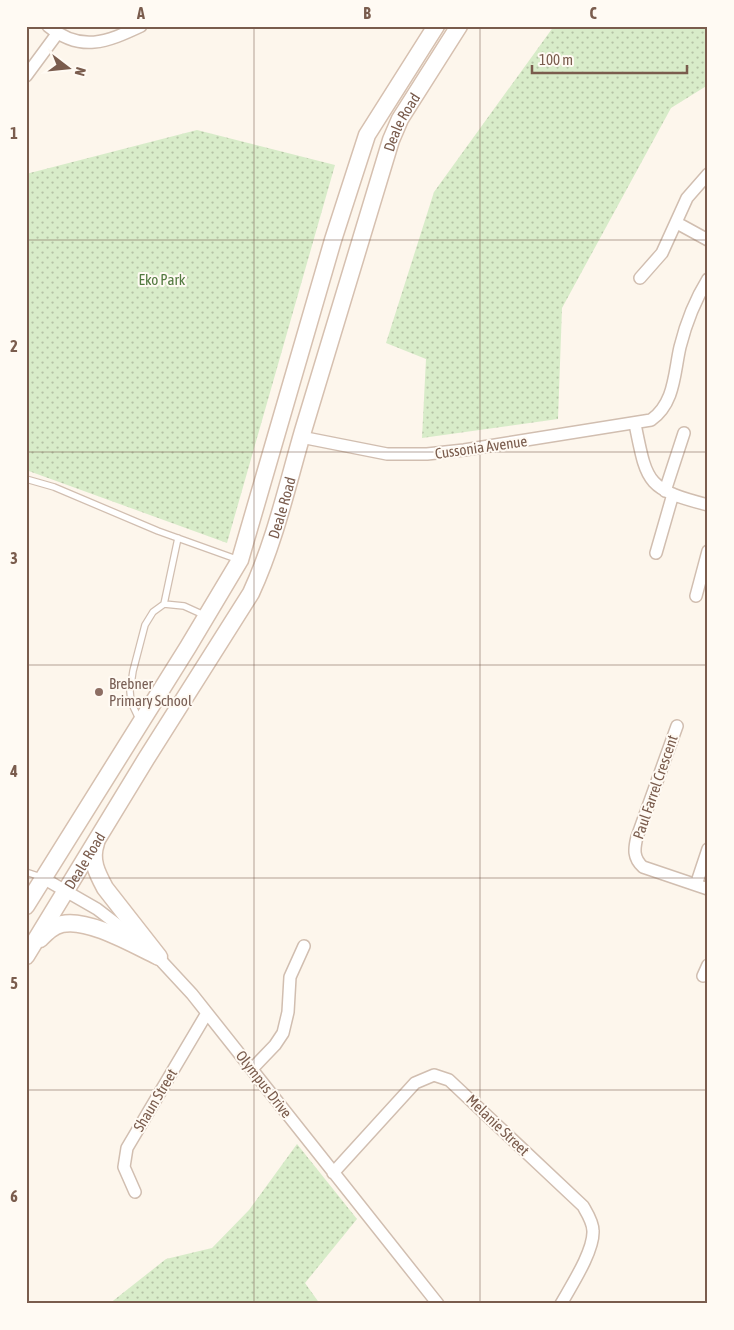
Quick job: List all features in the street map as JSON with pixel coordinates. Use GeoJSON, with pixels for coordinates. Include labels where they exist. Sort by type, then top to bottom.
{"type":"FeatureCollection","features":[{"type":"Feature","properties":{"kind":"street"},"geometry":{"type":"LineString","coordinates":[[26,76],[53,30],[78,42],[96,43],[141,26]]}},
{"type":"Feature","properties":{"kind":"street","name":"Deale Road"},"geometry":{"type":"LineString","coordinates":[[26,906],[171,676],[240,560],[333,240],[367,135],[436,26]]}},
{"type":"Feature","properties":{"kind":"street","name":"Deale Road"},"geometry":{"type":"LineString","coordinates":[[28,953],[114,811],[251,593],[283,506],[301,437],[391,140],[400,119],[459,26]]}},
{"type":"Feature","properties":{"kind":"street"},"geometry":{"type":"LineString","coordinates":[[640,278],[662,253],[687,198],[708,174]]}},
{"type":"Feature","properties":{"kind":"street"},"geometry":{"type":"LineString","coordinates":[[677,223],[708,240]]}},
{"type":"Feature","properties":{"kind":"street"},"geometry":{"type":"LineString","coordinates":[[333,240],[358,248]]}},
{"type":"Feature","properties":{"kind":"street","name":"Cussonia Avenue"},"geometry":{"type":"LineString","coordinates":[[301,437],[387,454],[427,454],[635,424],[651,420],[659,414],[670,397],[690,312],[708,279]]}},
{"type":"Feature","properties":{"kind":"street"},"geometry":{"type":"LineString","coordinates":[[283,412],[284,428],[301,437]]}},
{"type":"Feature","properties":{"kind":"street"},"geometry":{"type":"LineString","coordinates":[[635,424],[647,474],[652,482],[669,492],[708,505]]}},
{"type":"Feature","properties":{"kind":"street"},"geometry":{"type":"LineString","coordinates":[[656,553],[684,433]]}},
{"type":"Feature","properties":{"kind":"street"},"geometry":{"type":"LineString","coordinates":[[269,463],[276,452],[301,437]]}},
{"type":"Feature","properties":{"kind":"street"},"geometry":{"type":"LineString","coordinates":[[696,596],[708,551]]}},
{"type":"Feature","properties":{"kind":"street"},"geometry":{"type":"LineString","coordinates":[[171,676],[192,687]]}},
{"type":"Feature","properties":{"kind":"street","name":"Paul Farrel Crescent"},"geometry":{"type":"LineString","coordinates":[[676,726],[637,837],[635,854],[637,861],[643,866],[708,889]]}},
{"type":"Feature","properties":{"kind":"street"},"geometry":{"type":"LineString","coordinates":[[114,811],[95,844],[94,865],[105,888],[159,957]]}},
{"type":"Feature","properties":{"kind":"street"},"geometry":{"type":"LineString","coordinates":[[696,885],[708,848]]}},
{"type":"Feature","properties":{"kind":"street","name":"Olympus Drive"},"geometry":{"type":"LineString","coordinates":[[44,878],[97,909],[159,957],[207,1013],[438,1304]]}},
{"type":"Feature","properties":{"kind":"street"},"geometry":{"type":"LineString","coordinates":[[28,953],[50,929],[63,923],[114,936],[159,957]]}},
{"type":"Feature","properties":{"kind":"street"},"geometry":{"type":"LineString","coordinates":[[252,1069],[275,1045],[283,1033],[288,1012],[290,977],[304,946]]}},
{"type":"Feature","properties":{"kind":"street"},"geometry":{"type":"LineString","coordinates":[[702,976],[708,965]]}},
{"type":"Feature","properties":{"kind":"street","name":"Shaun Street"},"geometry":{"type":"LineString","coordinates":[[136,1192],[124,1167],[127,1148],[207,1013]]}},
{"type":"Feature","properties":{"kind":"street","name":"Melanie Street"},"geometry":{"type":"LineString","coordinates":[[333,1172],[415,1083],[434,1075],[449,1080],[583,1206],[590,1219],[593,1229],[592,1241],[561,1304]]}},
{"type":"Feature","properties":{"kind":"lane"},"geometry":{"type":"LineString","coordinates":[[26,479],[48,485],[178,538],[240,560]]}},
{"type":"Feature","properties":{"kind":"lane"},"geometry":{"type":"LineString","coordinates":[[164,604],[178,538]]}},
{"type":"Feature","properties":{"kind":"lane"},"geometry":{"type":"LineString","coordinates":[[141,723],[131,702],[130,691],[145,624],[153,612],[164,604],[184,606],[207,617]]}},
{"type":"Feature","properties":{"kind":"lane"},"geometry":{"type":"LineString","coordinates":[[26,872],[44,878]]}},
{"type":"Feature","properties":{"kind":"green space"},"geometry":{"type":"Polygon","coordinates":[[[554,26],[708,26],[708,85],[671,108],[562,308],[558,419],[422,438],[426,359],[386,343],[434,192],[554,26]]]}},
{"type":"Feature","properties":{"kind":"green space","name":"Eko Park"},"geometry":{"type":"Polygon","coordinates":[[[197,130],[335,165],[227,543],[26,470],[26,174],[197,130]]]}},
{"type":"Feature","properties":{"kind":"green space"},"geometry":{"type":"Polygon","coordinates":[[[297,1144],[357,1219],[305,1283],[320,1304],[109,1304],[166,1259],[212,1248],[249,1210],[297,1144]]]}},
{"type":"Feature","properties":{"kind":"place","name":"Brebner Primary School"},"geometry":{"type":"Point","coordinates":[99,692]}}]}
